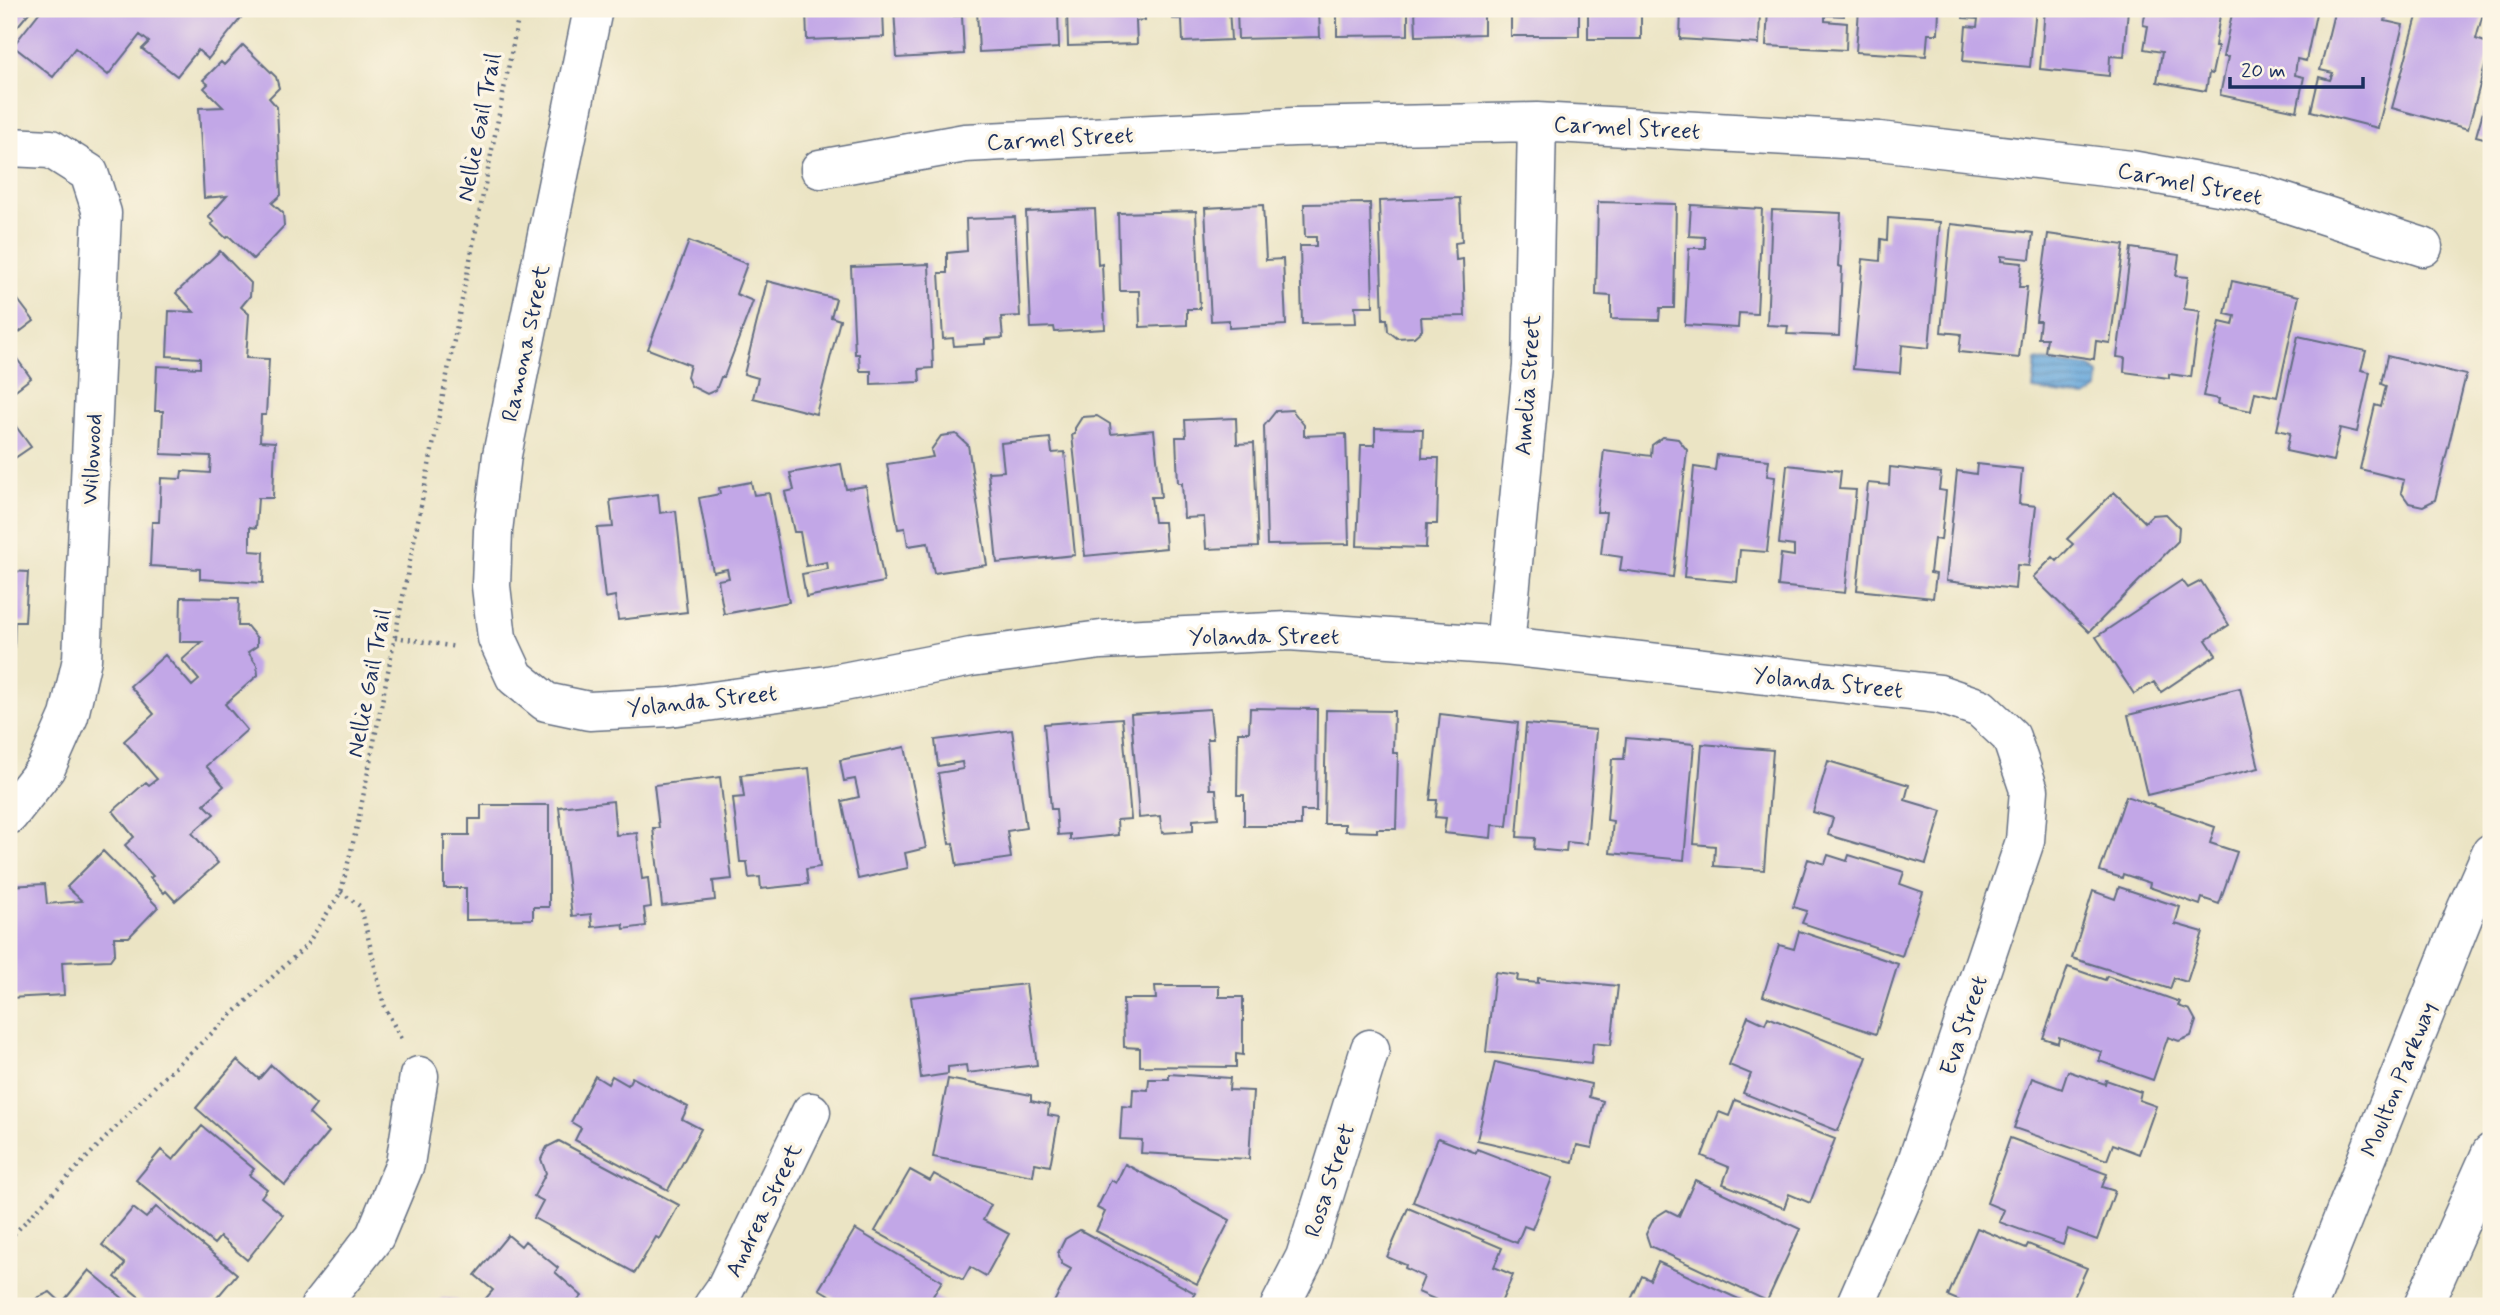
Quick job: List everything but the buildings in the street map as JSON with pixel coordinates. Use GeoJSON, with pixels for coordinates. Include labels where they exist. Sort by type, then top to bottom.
{"type":"FeatureCollection","features":[{"type":"Feature","properties":{"kind":"street","name":"Ramona Street"},"geometry":{"type":"LineString","coordinates":[[510,666],[497,638],[491,586],[493,531],[502,455],[593,9]]}},
{"type":"Feature","properties":{"kind":"street","name":"Carmel Street"},"geometry":{"type":"LineString","coordinates":[[820,169],[965,143],[1294,127],[1537,122],[1879,141],[2131,170],[2252,192],[2424,247]]}},
{"type":"Feature","properties":{"kind":"street","name":"Amelia Street"},"geometry":{"type":"LineString","coordinates":[[1505,646],[1532,366],[1537,122]]}},
{"type":"Feature","properties":{"kind":"street","name":"Willowood"},"geometry":{"type":"LineString","coordinates":[[9,147],[51,149],[89,173],[103,213],[82,659],[69,716],[46,768],[22,774],[9,815]]}},
{"type":"Feature","properties":{"kind":"street","name":"Yolanda Street"},"geometry":{"type":"LineString","coordinates":[[510,666],[546,702],[589,711],[670,707],[802,689],[971,657],[1101,640],[1289,631],[1505,646],[1939,694],[1980,708],[2011,737]]}},
{"type":"Feature","properties":{"kind":"street","name":"Eva Street"},"geometry":{"type":"LineString","coordinates":[[1855,1306],[1913,1173],[2025,841],[2029,790],[2011,737]]}},
{"type":"Feature","properties":{"kind":"street","name":"Moulton Parkway"},"geometry":{"type":"LineString","coordinates":[[2308,1306],[2491,853]]}},
{"type":"Feature","properties":{"kind":"street","name":"Rosa Street"},"geometry":{"type":"LineString","coordinates":[[1280,1306],[1305,1257],[1370,1049]]}},
{"type":"Feature","properties":{"kind":"street"},"geometry":{"type":"LineString","coordinates":[[320,1306],[374,1236],[405,1164],[419,1076]]}},
{"type":"Feature","properties":{"kind":"street","name":"Andrea Street"},"geometry":{"type":"LineString","coordinates":[[713,1306],[724,1289],[811,1112]]}},
{"type":"Feature","properties":{"kind":"street"},"geometry":{"type":"LineString","coordinates":[[2423,1306],[2491,1153]]}},
{"type":"Feature","properties":{"kind":"path","name":"Nellie Gail Trail"},"geometry":{"type":"LineString","coordinates":[[9,1239],[159,1082],[306,946],[341,892],[358,822],[520,9]]}},
{"type":"Feature","properties":{"kind":"path"},"geometry":{"type":"LineString","coordinates":[[395,637],[510,666]]}},
{"type":"Feature","properties":{"kind":"path"},"geometry":{"type":"LineString","coordinates":[[341,892],[361,907],[384,1005],[419,1076]]}},
{"type":"Feature","properties":{"kind":"water"},"geometry":{"type":"Polygon","coordinates":[[[2036,360],[2091,367],[2099,375],[2098,389],[2086,397],[2033,390],[2036,360]]]}}]}
